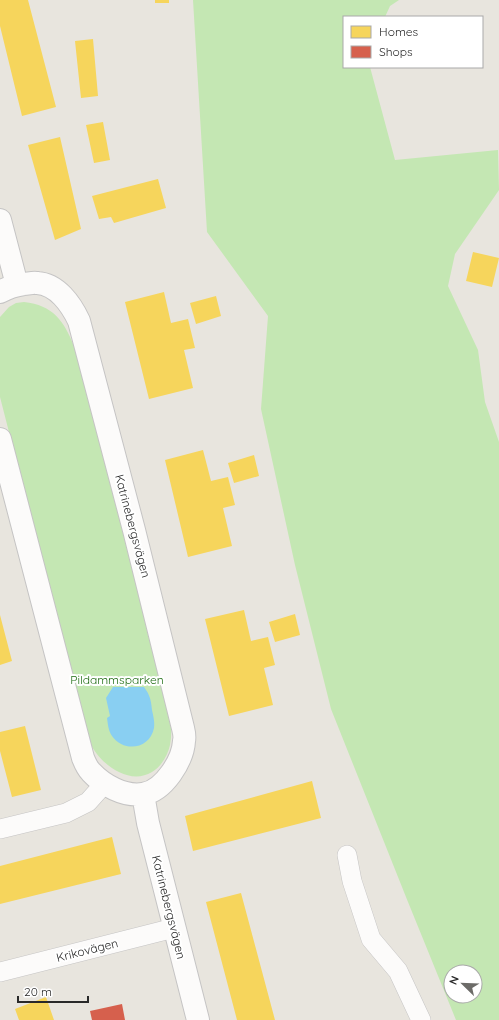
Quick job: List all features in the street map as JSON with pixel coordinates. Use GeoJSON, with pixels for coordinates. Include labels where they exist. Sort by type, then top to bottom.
{"type":"FeatureCollection","features":[{"type":"Feature","properties":{"kind":"street","name":"Katrinebergsvägen"},"geometry":{"type":"LineString","coordinates":[[0,220],[8,289],[36,282],[47,285],[66,298],[79,321],[181,714],[184,741],[178,762],[173,772],[161,784],[152,791],[143,794],[148,823],[198,1020]]}},
{"type":"Feature","properties":{"kind":"street"},"geometry":{"type":"LineString","coordinates":[[0,439],[83,758],[90,771],[105,783],[124,793],[143,794]]}},
{"type":"Feature","properties":{"kind":"street"},"geometry":{"type":"LineString","coordinates":[[0,829],[66,813],[88,802],[105,783]]}},
{"type":"Feature","properties":{"kind":"street"},"geometry":{"type":"LineString","coordinates":[[347,855],[352,881],[371,939],[398,971],[421,1020]]}},
{"type":"Feature","properties":{"kind":"street","name":"Krikovägen"},"geometry":{"type":"LineString","coordinates":[[0,972],[174,928]]}},
{"type":"Feature","properties":{"kind":"green space"},"geometry":{"type":"Polygon","coordinates":[[[193,0],[399,0],[390,6],[385,16],[343,16],[343,68],[370,68],[395,160],[498,150],[499,190],[455,254],[448,286],[478,350],[485,402],[499,442],[499,1020],[456,1020],[449,1004],[483,1004],[483,964],[443,964],[443,988],[331,709],[295,565],[261,409],[268,316],[207,232],[193,0]]]}},
{"type":"Feature","properties":{"kind":"green space","name":"Pildammsparken"},"geometry":{"type":"Polygon","coordinates":[[[24,302],[43,307],[56,316],[66,329],[74,346],[164,684],[171,722],[170,745],[168,753],[161,764],[152,772],[143,776],[125,775],[116,771],[101,758],[88,739],[0,397],[0,317],[9,307],[16,303],[24,302]]]}},
{"type":"Feature","properties":{"kind":"water"},"geometry":{"type":"Polygon","coordinates":[[[113,687],[144,687],[148,693],[151,703],[154,728],[152,735],[142,744],[136,746],[123,745],[112,736],[108,727],[107,718],[110,716],[106,698],[113,687]]]}},
{"type":"Feature","properties":{"kind":"building: Homes"},"geometry":{"type":"Polygon","coordinates":[[[0,0],[28,0],[56,107],[22,116],[0,26],[0,0]]]}},
{"type":"Feature","properties":{"kind":"building: Homes"},"geometry":{"type":"Polygon","coordinates":[[[155,0],[169,0],[169,3],[155,3],[155,0]]]}},
{"type":"Feature","properties":{"kind":"building: Homes"},"geometry":{"type":"Polygon","coordinates":[[[93,39],[98,96],[81,98],[75,41],[93,39]]]}},
{"type":"Feature","properties":{"kind":"building: Homes"},"geometry":{"type":"Polygon","coordinates":[[[103,122],[110,160],[94,163],[86,125],[103,122]]]}},
{"type":"Feature","properties":{"kind":"building: Homes"},"geometry":{"type":"Polygon","coordinates":[[[60,137],[81,229],[55,240],[28,145],[60,137]]]}},
{"type":"Feature","properties":{"kind":"building: Homes"},"geometry":{"type":"Polygon","coordinates":[[[158,179],[166,208],[114,223],[111,217],[99,219],[92,196],[158,179]]]}},
{"type":"Feature","properties":{"kind":"building: Homes"},"geometry":{"type":"Polygon","coordinates":[[[473,252],[499,258],[492,287],[466,281],[473,252]]]}},
{"type":"Feature","properties":{"kind":"building: Homes"},"geometry":{"type":"Polygon","coordinates":[[[164,292],[171,323],[188,319],[195,348],[184,350],[193,388],[149,399],[125,302],[164,292]]]}},
{"type":"Feature","properties":{"kind":"building: Homes"},"geometry":{"type":"Polygon","coordinates":[[[216,296],[221,316],[196,324],[190,303],[216,296]]]}},
{"type":"Feature","properties":{"kind":"building: Homes"},"geometry":{"type":"Polygon","coordinates":[[[203,450],[211,481],[228,477],[235,505],[223,508],[232,546],[188,557],[165,460],[203,450]]]}},
{"type":"Feature","properties":{"kind":"building: Homes"},"geometry":{"type":"Polygon","coordinates":[[[254,455],[259,476],[234,483],[228,463],[254,455]]]}},
{"type":"Feature","properties":{"kind":"building: Homes"},"geometry":{"type":"Polygon","coordinates":[[[244,610],[251,641],[268,637],[275,665],[264,668],[273,705],[229,716],[205,619],[244,610]]]}},
{"type":"Feature","properties":{"kind":"building: Homes"},"geometry":{"type":"Polygon","coordinates":[[[295,614],[300,635],[275,642],[269,622],[295,614]]]}},
{"type":"Feature","properties":{"kind":"building: Homes"},"geometry":{"type":"Polygon","coordinates":[[[0,615],[12,661],[0,665],[0,615]]]}},
{"type":"Feature","properties":{"kind":"building: Homes"},"geometry":{"type":"Polygon","coordinates":[[[25,726],[41,790],[12,797],[0,751],[0,732],[25,726]]]}},
{"type":"Feature","properties":{"kind":"building: Homes"},"geometry":{"type":"Polygon","coordinates":[[[312,781],[321,818],[193,851],[185,816],[312,781]]]}},
{"type":"Feature","properties":{"kind":"building: Homes"},"geometry":{"type":"Polygon","coordinates":[[[112,837],[121,874],[0,904],[0,866],[112,837]]]}},
{"type":"Feature","properties":{"kind":"building: Homes"},"geometry":{"type":"Polygon","coordinates":[[[241,893],[275,1020],[237,1020],[206,902],[241,893]]]}},
{"type":"Feature","properties":{"kind":"building: Homes"},"geometry":{"type":"Polygon","coordinates":[[[46,997],[54,1020],[19,1020],[15,1009],[46,997]]]}},
{"type":"Feature","properties":{"kind":"building: Shops"},"geometry":{"type":"Polygon","coordinates":[[[122,1004],[125,1020],[92,1020],[90,1011],[122,1004]]]}}]}
